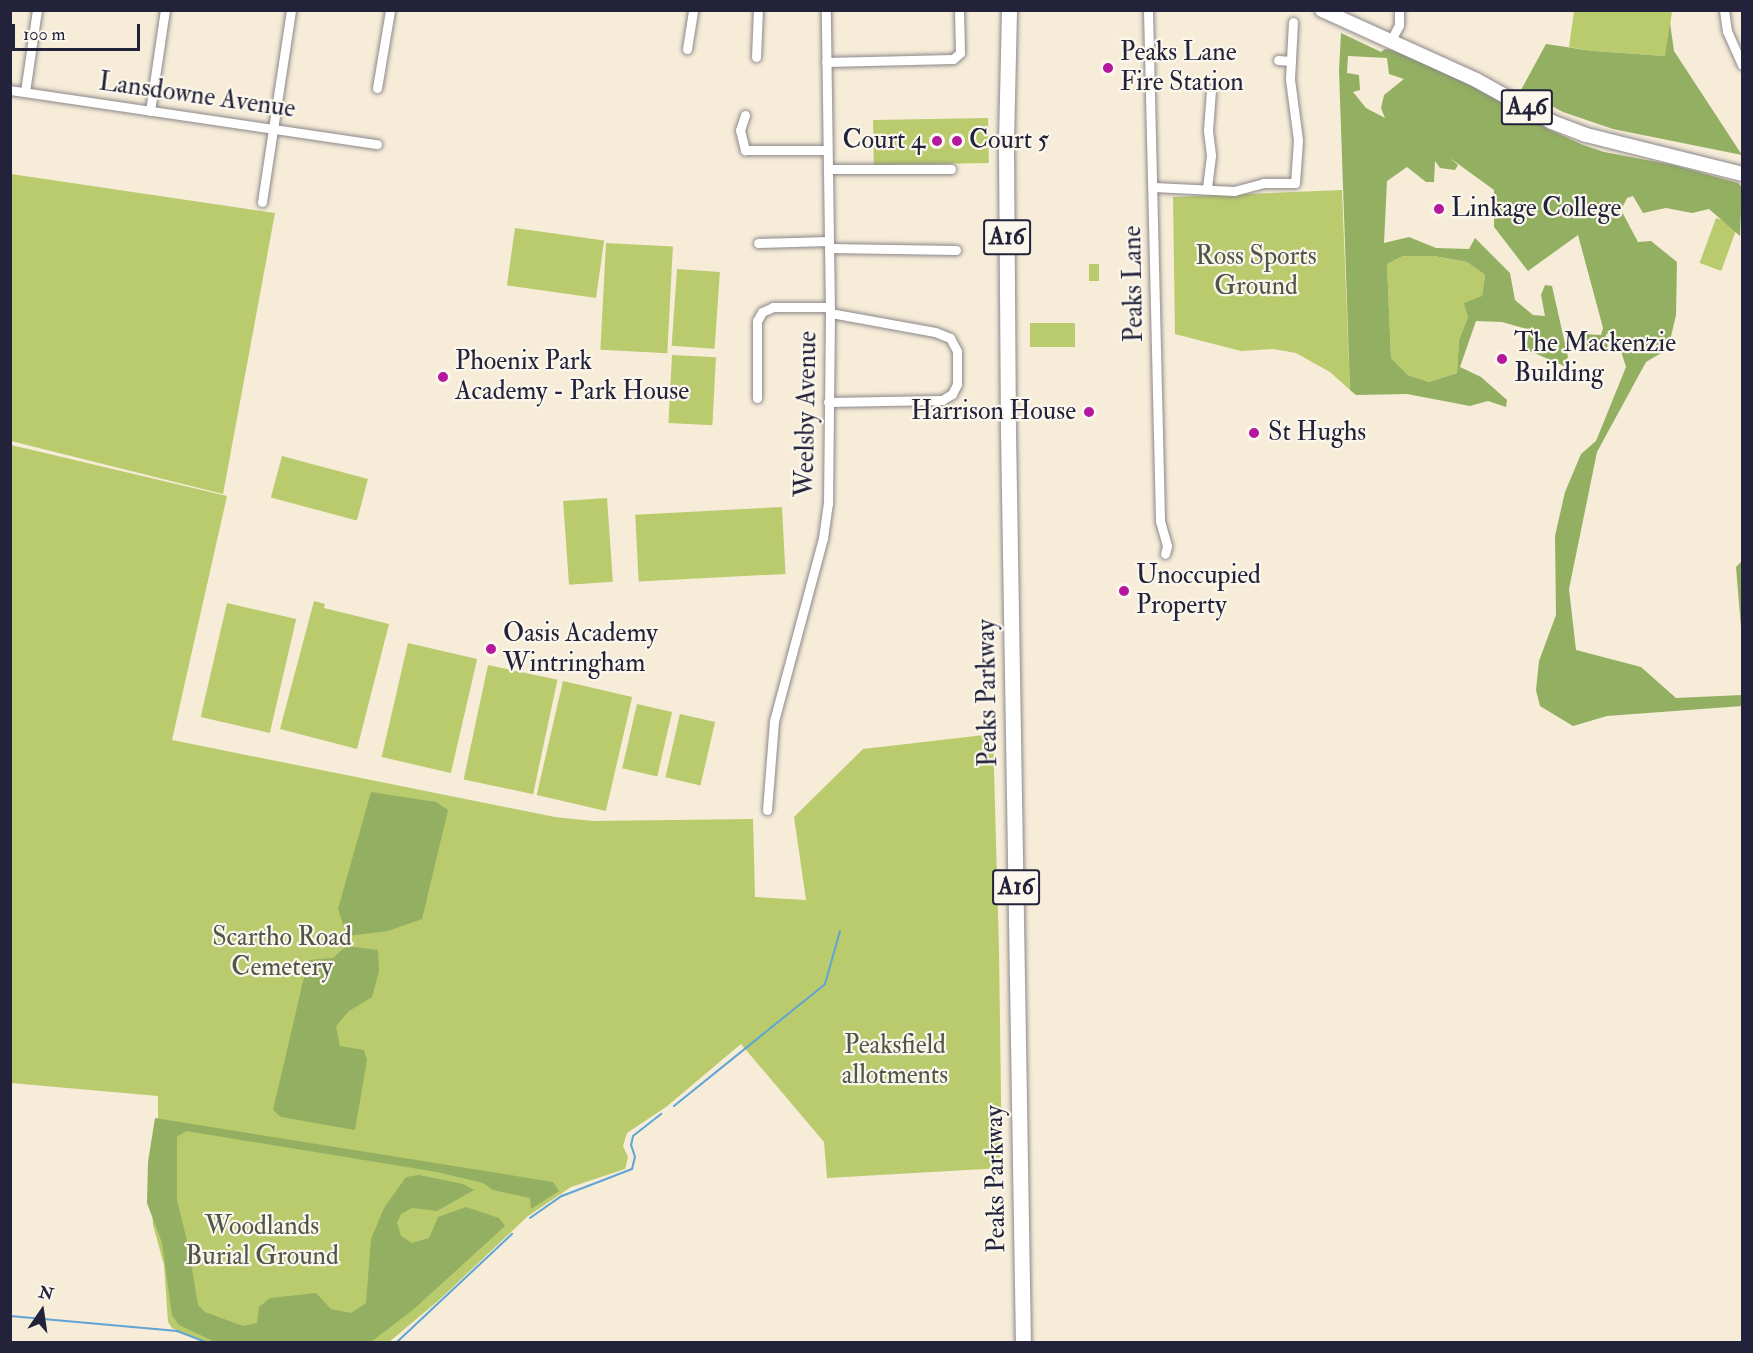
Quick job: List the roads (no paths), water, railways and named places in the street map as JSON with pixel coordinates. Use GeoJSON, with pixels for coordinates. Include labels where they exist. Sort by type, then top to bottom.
{"type":"FeatureCollection","features":[{"type":"Feature","properties":{"kind":"highway","name":"Peaks Parkway"},"geometry":{"type":"LineString","coordinates":[[1004,10],[1007,44]]}},
{"type":"Feature","properties":{"kind":"highway","name":"Peaks Parkway"},"geometry":{"type":"LineString","coordinates":[[1009,10],[1007,44],[1012,747],[1023,1342]]}},
{"type":"Feature","properties":{"kind":"main road","name":"A46"},"geometry":{"type":"LineString","coordinates":[[1322,10],[1476,80],[1552,122],[1586,135],[1743,174]]}},
{"type":"Feature","properties":{"kind":"street"},"geometry":{"type":"LineString","coordinates":[[25,92],[36,10]]}},
{"type":"Feature","properties":{"kind":"street"},"geometry":{"type":"LineString","coordinates":[[150,111],[165,10]]}},
{"type":"Feature","properties":{"kind":"street"},"geometry":{"type":"LineString","coordinates":[[262,202],[291,10]]}},
{"type":"Feature","properties":{"kind":"street"},"geometry":{"type":"LineString","coordinates":[[377,88],[390,10]]}},
{"type":"Feature","properties":{"kind":"street"},"geometry":{"type":"LineString","coordinates":[[687,50],[693,10]]}},
{"type":"Feature","properties":{"kind":"street"},"geometry":{"type":"LineString","coordinates":[[756,57],[758,10]]}},
{"type":"Feature","properties":{"kind":"street","name":"Weelsby Avenue"},"geometry":{"type":"LineString","coordinates":[[767,810],[774,721],[824,538],[828,504],[829,244],[826,10]]}},
{"type":"Feature","properties":{"kind":"street"},"geometry":{"type":"LineString","coordinates":[[826,62],[953,59],[960,53],[959,10]]}},
{"type":"Feature","properties":{"kind":"street","name":"Peaks Lane"},"geometry":{"type":"LineString","coordinates":[[1148,10],[1154,187],[1160,521],[1167,546],[1165,554]]}},
{"type":"Feature","properties":{"kind":"street"},"geometry":{"type":"LineString","coordinates":[[1390,42],[1399,25],[1399,10]]}},
{"type":"Feature","properties":{"kind":"street"},"geometry":{"type":"LineString","coordinates":[[1724,10],[1727,31],[1743,65]]}},
{"type":"Feature","properties":{"kind":"street"},"geometry":{"type":"LineString","coordinates":[[1154,187],[1234,191],[1263,183],[1295,183],[1298,140],[1292,104],[1293,22]]}},
{"type":"Feature","properties":{"kind":"street"},"geometry":{"type":"LineString","coordinates":[[1278,60],[1291,61]]}},
{"type":"Feature","properties":{"kind":"street","name":"Lansdowne Avenue"},"geometry":{"type":"LineString","coordinates":[[10,90],[376,144]]}},
{"type":"Feature","properties":{"kind":"street"},"geometry":{"type":"LineString","coordinates":[[1207,188],[1211,155],[1208,130],[1211,90]]}},
{"type":"Feature","properties":{"kind":"street"},"geometry":{"type":"LineString","coordinates":[[745,115],[740,130],[745,150],[827,150]]}},
{"type":"Feature","properties":{"kind":"street"},"geometry":{"type":"LineString","coordinates":[[828,169],[951,169]]}},
{"type":"Feature","properties":{"kind":"street"},"geometry":{"type":"LineString","coordinates":[[758,243],[956,250]]}},
{"type":"Feature","properties":{"kind":"street"},"geometry":{"type":"LineString","coordinates":[[758,398],[758,321],[762,312],[773,308],[829,310],[943,335],[955,344],[957,384],[952,394],[942,400],[828,402]]}},
{"type":"Feature","properties":{"kind":"waterway"},"geometry":{"type":"LineString","coordinates":[[674,1106],[825,984],[840,931]]}},
{"type":"Feature","properties":{"kind":"waterway"},"geometry":{"type":"LineString","coordinates":[[530,1218],[562,1196],[632,1169],[635,1157],[631,1145],[633,1136],[661,1114]]}},
{"type":"Feature","properties":{"kind":"waterway"},"geometry":{"type":"LineString","coordinates":[[397,1342],[512,1234]]}},
{"type":"Feature","properties":{"kind":"waterway"},"geometry":{"type":"LineString","coordinates":[[10,1316],[177,1331],[206,1342]]}},
{"type":"Feature","properties":{"kind":"place","name":"Peaks Lane Fire Station"},"geometry":{"type":"Point","coordinates":[1108,68]}},
{"type":"Feature","properties":{"kind":"place","name":"Court 4"},"geometry":{"type":"Point","coordinates":[937,141]}},
{"type":"Feature","properties":{"kind":"place","name":"Court 5"},"geometry":{"type":"Point","coordinates":[957,141]}},
{"type":"Feature","properties":{"kind":"place","name":"Linkage College"},"geometry":{"type":"Point","coordinates":[1439,209]}},
{"type":"Feature","properties":{"kind":"place","name":"The Mackenzie Building"},"geometry":{"type":"Point","coordinates":[1502,359]}},
{"type":"Feature","properties":{"kind":"place","name":"Phoenix Park Academy - Park House"},"geometry":{"type":"Point","coordinates":[443,377]}},
{"type":"Feature","properties":{"kind":"place","name":"Harrison House"},"geometry":{"type":"Point","coordinates":[1089,412]}},
{"type":"Feature","properties":{"kind":"place","name":"St Hughs"},"geometry":{"type":"Point","coordinates":[1254,433]}},
{"type":"Feature","properties":{"kind":"place","name":"Unoccupied Property"},"geometry":{"type":"Point","coordinates":[1124,591]}},
{"type":"Feature","properties":{"kind":"place","name":"Oasis Academy Wintringham"},"geometry":{"type":"Point","coordinates":[491,649]}},
{"type":"Feature","properties":{"kind":"park label","name":"Ross Sports Ground"},"geometry":{"type":"Point","coordinates":[1256,272]}},
{"type":"Feature","properties":{"kind":"park label","name":"Scartho Road Cemetery"},"geometry":{"type":"Point","coordinates":[282,953]}},
{"type":"Feature","properties":{"kind":"park label","name":"Peaksfield allotments"},"geometry":{"type":"Point","coordinates":[895,1061]}},
{"type":"Feature","properties":{"kind":"park label","name":"Woodlands Burial Ground"},"geometry":{"type":"Point","coordinates":[262,1242]}}]}
